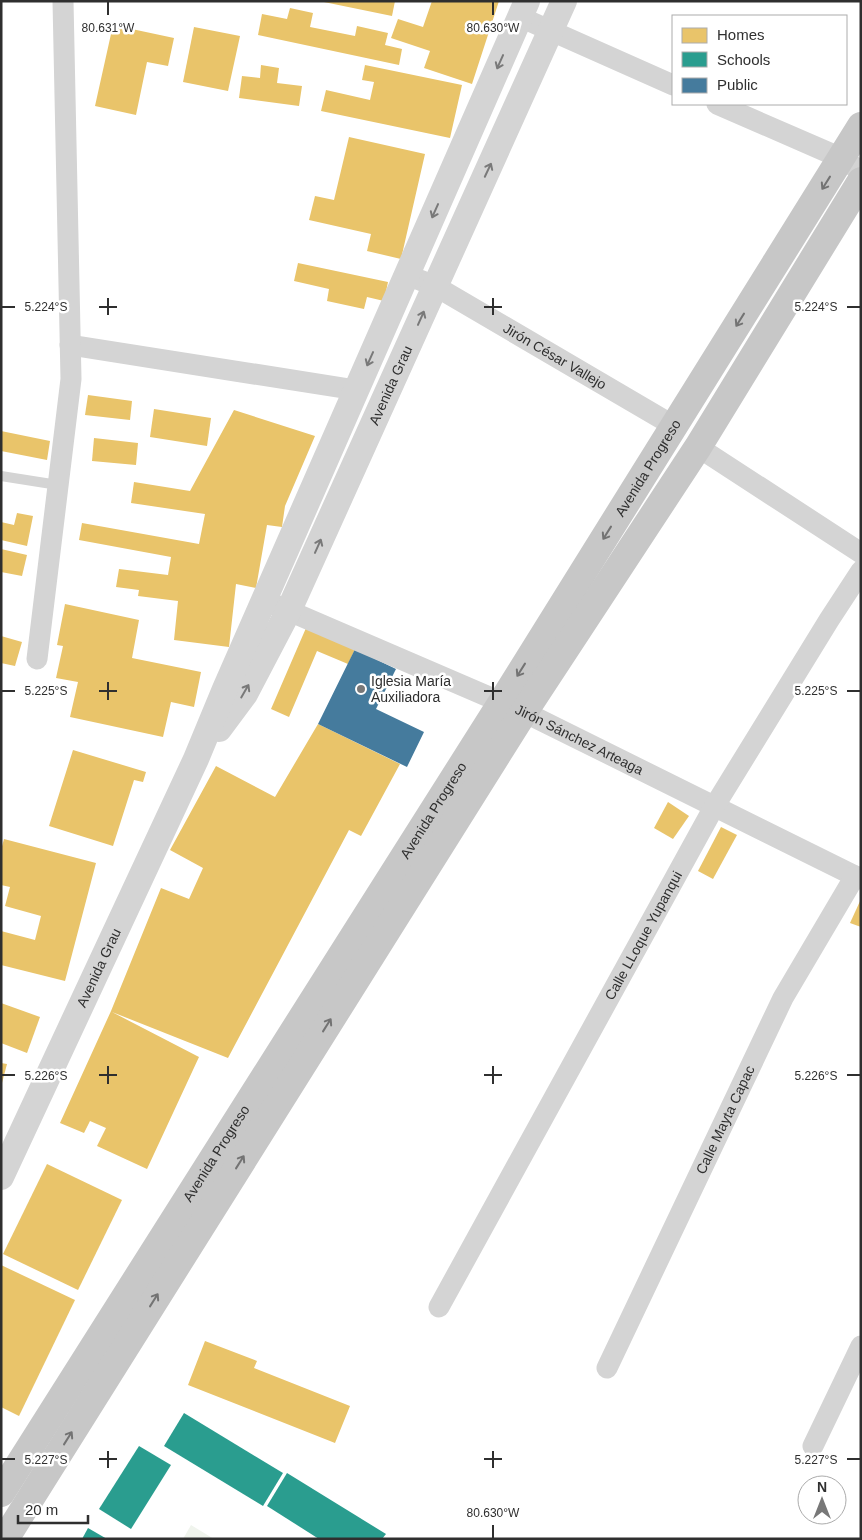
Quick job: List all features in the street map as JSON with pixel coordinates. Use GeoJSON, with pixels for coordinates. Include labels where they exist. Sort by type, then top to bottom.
{"type":"FeatureCollection","features":[{"type":"Feature","properties":{"kind":"main road","name":"Avenida Progreso"},"geometry":{"type":"LineString","coordinates":[[5,1539],[513,708],[674,426],[851,165],[861,126]]}},
{"type":"Feature","properties":{"kind":"main road","name":"Avenida Progreso"},"geometry":{"type":"LineString","coordinates":[[1,1493],[513,708],[698,447],[861,181]]}},
{"type":"Feature","properties":{"kind":"street"},"geometry":{"type":"LineString","coordinates":[[37,659],[71,379],[63,1]]}},
{"type":"Feature","properties":{"kind":"street","name":"Avenida Grau"},"geometry":{"type":"LineString","coordinates":[[196,759],[245,694],[289,610],[564,1]]}},
{"type":"Feature","properties":{"kind":"street"},"geometry":{"type":"LineString","coordinates":[[523,9],[551,31],[672,85]]}},
{"type":"Feature","properties":{"kind":"street","name":"Avenida Grau"},"geometry":{"type":"LineString","coordinates":[[1,1177],[196,759],[523,9]]}},
{"type":"Feature","properties":{"kind":"street"},"geometry":{"type":"LineString","coordinates":[[719,105],[851,165]]}},
{"type":"Feature","properties":{"kind":"street","name":"Jirón César Vallejo"},"geometry":{"type":"LineString","coordinates":[[407,275],[435,286],[674,426]]}},
{"type":"Feature","properties":{"kind":"street"},"geometry":{"type":"LineString","coordinates":[[70,346],[356,390]]}},
{"type":"Feature","properties":{"kind":"street"},"geometry":{"type":"LineString","coordinates":[[698,447],[861,553]]}},
{"type":"Feature","properties":{"kind":"street","name":"Calle LLoque Yupanqui"},"geometry":{"type":"LineString","coordinates":[[439,1307],[714,807],[861,571]]}},
{"type":"Feature","properties":{"kind":"street","name":"Jirón Sánchez Arteaga"},"geometry":{"type":"LineString","coordinates":[[264,601],[289,610],[513,708],[858,878]]}},
{"type":"Feature","properties":{"kind":"street","name":"Calle Mayta Capac"},"geometry":{"type":"LineString","coordinates":[[608,1368],[783,998],[858,878]]}},
{"type":"Feature","properties":{"kind":"street"},"geometry":{"type":"LineString","coordinates":[[813,1446],[861,1346]]}},
{"type":"Feature","properties":{"kind":"lane"},"geometry":{"type":"LineString","coordinates":[[1,476],[58,485]]}},
{"type":"Feature","properties":{"kind":"shaded area"},"geometry":{"type":"Polygon","coordinates":[[[191,1525],[214,1539],[183,1539],[191,1525]]]}},
{"type":"Feature","properties":{"kind":"building: Homes"},"geometry":{"type":"Polygon","coordinates":[[[319,1],[395,1],[392,16],[319,1]]]}},
{"type":"Feature","properties":{"kind":"building: Homes"},"geometry":{"type":"Polygon","coordinates":[[[432,1],[499,1],[472,84],[424,68],[430,51],[391,38],[398,19],[423,27],[432,1]]]}},
{"type":"Feature","properties":{"kind":"building: Homes"},"geometry":{"type":"Polygon","coordinates":[[[290,8],[313,13],[310,27],[355,36],[357,26],[388,33],[385,45],[402,49],[399,65],[258,35],[262,14],[287,19],[290,8]]]}},
{"type":"Feature","properties":{"kind":"building: Homes"},"geometry":{"type":"Polygon","coordinates":[[[113,25],[174,38],[168,66],[147,62],[136,115],[95,106],[113,25]]]}},
{"type":"Feature","properties":{"kind":"building: Homes"},"geometry":{"type":"Polygon","coordinates":[[[194,27],[240,36],[228,91],[183,82],[194,27]]]}},
{"type":"Feature","properties":{"kind":"building: Homes"},"geometry":{"type":"Polygon","coordinates":[[[261,65],[279,68],[277,83],[302,86],[299,106],[239,98],[242,76],[260,78],[261,65]]]}},
{"type":"Feature","properties":{"kind":"building: Homes"},"geometry":{"type":"Polygon","coordinates":[[[365,65],[462,85],[450,138],[321,111],[326,90],[370,100],[374,82],[362,80],[365,65]]]}},
{"type":"Feature","properties":{"kind":"building: Homes"},"geometry":{"type":"Polygon","coordinates":[[[349,137],[425,154],[401,259],[367,251],[371,234],[309,220],[315,196],[334,200],[349,137]]]}},
{"type":"Feature","properties":{"kind":"building: Homes"},"geometry":{"type":"Polygon","coordinates":[[[298,263],[388,282],[384,301],[367,297],[364,309],[327,301],[329,289],[294,281],[298,263]]]}},
{"type":"Feature","properties":{"kind":"building: Homes"},"geometry":{"type":"Polygon","coordinates":[[[88,395],[132,401],[130,420],[85,415],[88,395]]]}},
{"type":"Feature","properties":{"kind":"building: Homes"},"geometry":{"type":"Polygon","coordinates":[[[154,409],[211,418],[207,446],[150,437],[154,409]]]}},
{"type":"Feature","properties":{"kind":"building: Homes"},"geometry":{"type":"Polygon","coordinates":[[[234,410],[315,436],[285,506],[282,527],[267,525],[256,588],[236,584],[229,647],[174,640],[178,601],[138,596],[139,590],[116,587],[119,569],[168,575],[171,557],[79,540],[82,523],[199,544],[205,514],[131,503],[134,482],[190,491],[234,410]]]}},
{"type":"Feature","properties":{"kind":"building: Homes"},"geometry":{"type":"Polygon","coordinates":[[[1,431],[50,441],[47,460],[1,451],[1,431]]]}},
{"type":"Feature","properties":{"kind":"building: Homes"},"geometry":{"type":"Polygon","coordinates":[[[94,438],[138,443],[136,465],[92,461],[94,438]]]}},
{"type":"Feature","properties":{"kind":"building: Homes"},"geometry":{"type":"Polygon","coordinates":[[[17,513],[33,516],[27,546],[1,540],[1,522],[14,525],[17,513]]]}},
{"type":"Feature","properties":{"kind":"building: Homes"},"geometry":{"type":"Polygon","coordinates":[[[1,549],[27,555],[22,576],[1,572],[1,549]]]}},
{"type":"Feature","properties":{"kind":"building: Homes"},"geometry":{"type":"Polygon","coordinates":[[[65,604],[139,620],[132,658],[201,672],[194,707],[171,702],[163,737],[70,717],[78,682],[56,678],[63,646],[57,645],[65,604]]]}},
{"type":"Feature","properties":{"kind":"building: Homes"},"geometry":{"type":"Polygon","coordinates":[[[306,628],[355,649],[348,664],[317,651],[289,717],[271,709],[306,628]]]}},
{"type":"Feature","properties":{"kind":"building: Homes"},"geometry":{"type":"Polygon","coordinates":[[[1,636],[22,642],[15,666],[1,663],[1,636]]]}},
{"type":"Feature","properties":{"kind":"building: Homes"},"geometry":{"type":"Polygon","coordinates":[[[318,724],[400,764],[361,836],[349,830],[228,1058],[112,1012],[199,1057],[147,1169],[97,1146],[106,1128],[90,1121],[84,1133],[60,1123],[111,1011],[161,888],[189,899],[203,868],[170,850],[216,766],[275,797],[318,724]]]}},
{"type":"Feature","properties":{"kind":"building: Homes"},"geometry":{"type":"Polygon","coordinates":[[[73,750],[146,772],[143,782],[134,780],[113,846],[49,826],[73,750]]]}},
{"type":"Feature","properties":{"kind":"building: Homes"},"geometry":{"type":"Polygon","coordinates":[[[668,802],[689,816],[673,839],[654,828],[668,802]]]}},
{"type":"Feature","properties":{"kind":"building: Homes"},"geometry":{"type":"Polygon","coordinates":[[[721,827],[737,835],[713,879],[698,871],[721,827]]]}},
{"type":"Feature","properties":{"kind":"building: Homes"},"geometry":{"type":"Polygon","coordinates":[[[4,839],[96,863],[65,981],[1,965],[1,931],[35,940],[41,916],[5,906],[10,887],[1,885],[1,850],[4,839]]]}},
{"type":"Feature","properties":{"kind":"building: Homes"},"geometry":{"type":"Polygon","coordinates":[[[861,899],[861,927],[850,923],[861,899]]]}},
{"type":"Feature","properties":{"kind":"building: Homes"},"geometry":{"type":"Polygon","coordinates":[[[1,1003],[40,1017],[27,1053],[1,1043],[1,1003]]]}},
{"type":"Feature","properties":{"kind":"building: Homes"},"geometry":{"type":"Polygon","coordinates":[[[1,1063],[7,1064],[2,1083],[1,1082],[1,1063]]]}},
{"type":"Feature","properties":{"kind":"building: Homes"},"geometry":{"type":"Polygon","coordinates":[[[47,1164],[122,1200],[78,1290],[3,1254],[47,1164]]]}},
{"type":"Feature","properties":{"kind":"building: Homes"},"geometry":{"type":"Polygon","coordinates":[[[1,1265],[75,1300],[19,1416],[1,1407],[1,1265]]]}},
{"type":"Feature","properties":{"kind":"building: Homes"},"geometry":{"type":"Polygon","coordinates":[[[205,1341],[257,1361],[254,1368],[350,1406],[335,1443],[188,1385],[205,1341]]]}},
{"type":"Feature","properties":{"kind":"building: Schools"},"geometry":{"type":"Polygon","coordinates":[[[184,1413],[283,1473],[263,1506],[164,1446],[184,1413]]]}},
{"type":"Feature","properties":{"kind":"building: Schools"},"geometry":{"type":"Polygon","coordinates":[[[139,1446],[171,1465],[131,1529],[99,1509],[139,1446]]]}},
{"type":"Feature","properties":{"kind":"building: Schools"},"geometry":{"type":"Polygon","coordinates":[[[287,1473],[386,1534],[382,1539],[319,1539],[267,1506],[287,1473]]]}},
{"type":"Feature","properties":{"kind":"building: Schools"},"geometry":{"type":"Polygon","coordinates":[[[88,1528],[107,1539],[82,1539],[88,1528]]]}},
{"type":"Feature","properties":{"kind":"building: Public","name":"Iglesia María Auxiliadora"},"geometry":{"type":"Polygon","coordinates":[[[355,649],[396,669],[376,709],[424,732],[407,767],[318,724],[355,649]]]}},
{"type":"Feature","properties":{"kind":"place","name":"Iglesia María Auxiliadora"},"geometry":{"type":"Point","coordinates":[361,689]}}]}
